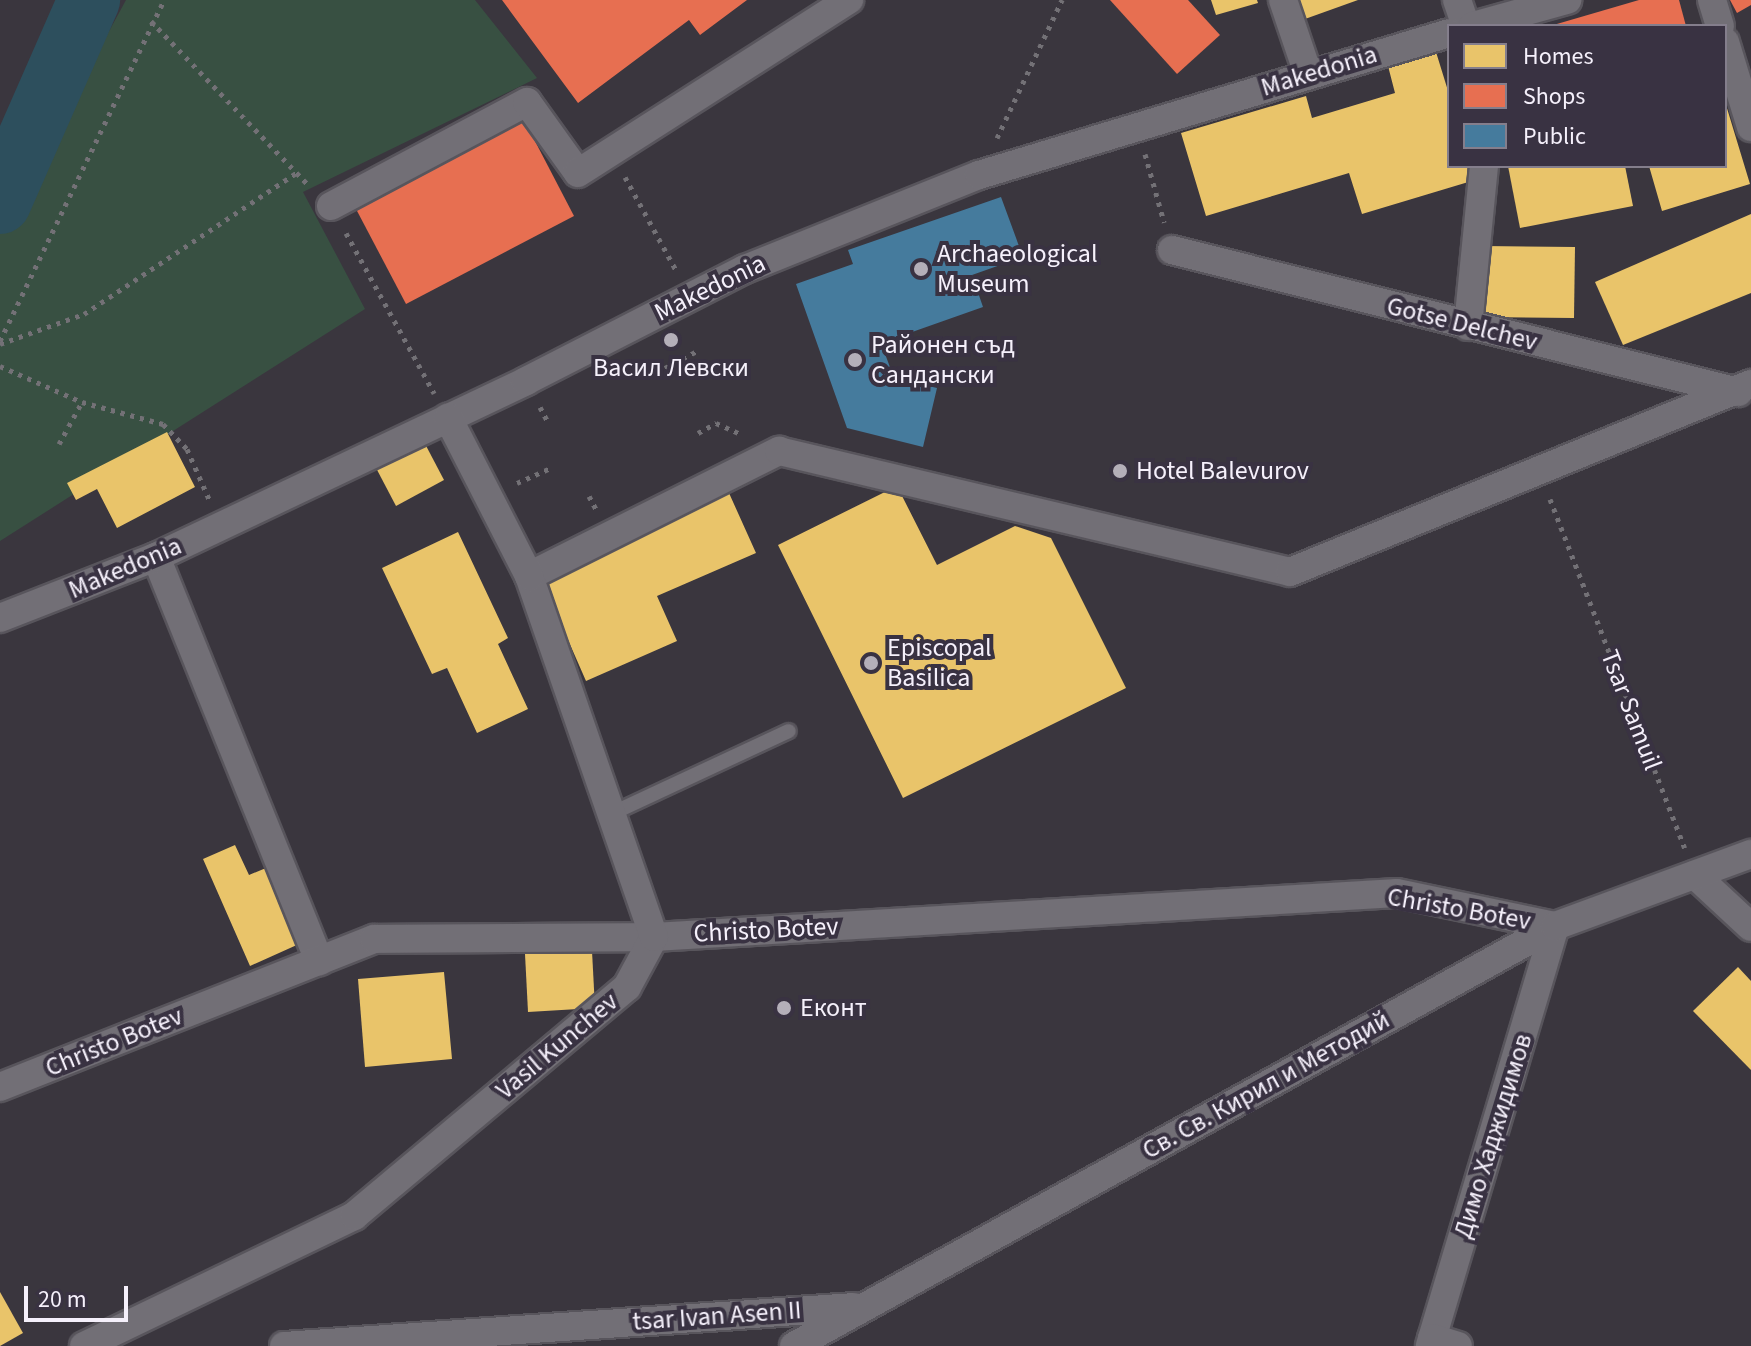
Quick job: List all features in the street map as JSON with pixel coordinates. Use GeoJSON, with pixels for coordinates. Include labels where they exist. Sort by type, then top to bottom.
{"type":"FeatureCollection","features":[{"type":"Feature","properties":{"kind":"street"},"geometry":{"type":"LineString","coordinates":[[331,206],[527,102],[578,173],[849,0]]}},
{"type":"Feature","properties":{"kind":"street"},"geometry":{"type":"LineString","coordinates":[[1283,0],[1308,74]]}},
{"type":"Feature","properties":{"kind":"street"},"geometry":{"type":"LineString","coordinates":[[1457,0],[1465,24]]}},
{"type":"Feature","properties":{"kind":"street"},"geometry":{"type":"LineString","coordinates":[[1480,24],[1567,0]]}},
{"type":"Feature","properties":{"kind":"street"},"geometry":{"type":"LineString","coordinates":[[1712,0],[1719,24]]}},
{"type":"Feature","properties":{"kind":"street","name":"Makedonia"},"geometry":{"type":"LineString","coordinates":[[0,618],[156,557],[448,418],[745,269],[979,175],[1447,34]]}},
{"type":"Feature","properties":{"kind":"street"},"geometry":{"type":"LineString","coordinates":[[1727,49],[1751,127]]}},
{"type":"Feature","properties":{"kind":"street"},"geometry":{"type":"LineString","coordinates":[[1468,326],[1484,168]]}},
{"type":"Feature","properties":{"kind":"street","name":"Gotse Delchev"},"geometry":{"type":"LineString","coordinates":[[1172,250],[1468,326],[1745,388]]}},
{"type":"Feature","properties":{"kind":"street"},"geometry":{"type":"LineString","coordinates":[[529,576],[779,451],[1290,572],[1540,474],[1745,388]]}},
{"type":"Feature","properties":{"kind":"street"},"geometry":{"type":"LineString","coordinates":[[448,418],[529,576],[654,937]]}},
{"type":"Feature","properties":{"kind":"street"},"geometry":{"type":"LineString","coordinates":[[156,557],[319,961]]}},
{"type":"Feature","properties":{"kind":"street","name":"Св. Св. Кирил и Методий"},"geometry":{"type":"LineString","coordinates":[[794,1346],[1555,926],[1751,854]]}},
{"type":"Feature","properties":{"kind":"street"},"geometry":{"type":"LineString","coordinates":[[1695,875],[1751,927]]}},
{"type":"Feature","properties":{"kind":"street","name":"Christo Botev"},"geometry":{"type":"LineString","coordinates":[[0,1087],[374,939],[654,937],[1397,893],[1555,926]]}},
{"type":"Feature","properties":{"kind":"street","name":"Димо Хаджидимов"},"geometry":{"type":"LineString","coordinates":[[1440,1343],[1555,926]]}},
{"type":"Feature","properties":{"kind":"street","name":"Vasil Kunchev"},"geometry":{"type":"LineString","coordinates":[[84,1346],[354,1216],[627,987],[654,937]]}},
{"type":"Feature","properties":{"kind":"street","name":"tsar Ivan Asen II"},"geometry":{"type":"LineString","coordinates":[[284,1346],[862,1306]]}},
{"type":"Feature","properties":{"kind":"lane"},"geometry":{"type":"LineString","coordinates":[[611,814],[789,731]]}},
{"type":"Feature","properties":{"kind":"path"},"geometry":{"type":"LineString","coordinates":[[0,342],[164,0]]}},
{"type":"Feature","properties":{"kind":"path"},"geometry":{"type":"LineString","coordinates":[[979,175],[1062,0]]}},
{"type":"Feature","properties":{"kind":"path"},"geometry":{"type":"LineString","coordinates":[[1137,126],[1172,250]]}},
{"type":"Feature","properties":{"kind":"path"},"geometry":{"type":"LineString","coordinates":[[611,152],[691,296]]}},
{"type":"Feature","properties":{"kind":"path"},"geometry":{"type":"LineString","coordinates":[[0,342],[84,314],[296,173]]}},
{"type":"Feature","properties":{"kind":"path"},"geometry":{"type":"LineString","coordinates":[[665,368],[697,351]]}},
{"type":"Feature","properties":{"kind":"path"},"geometry":{"type":"LineString","coordinates":[[0,366],[82,402],[163,424],[187,449],[221,526]]}},
{"type":"Feature","properties":{"kind":"path"},"geometry":{"type":"LineString","coordinates":[[59,444],[82,402]]}},
{"type":"Feature","properties":{"kind":"path","name":"Tsar Samuil"},"geometry":{"type":"LineString","coordinates":[[1540,474],[1695,875]]}},
{"type":"Feature","properties":{"kind":"green space"},"geometry":{"type":"Polygon","coordinates":[[[126,0],[475,0],[537,78],[303,192],[365,309],[0,541],[0,232],[126,0]]]}},
{"type":"Feature","properties":{"kind":"building: Homes"},"geometry":{"type":"Polygon","coordinates":[[[1211,0],[1257,0],[1258,3],[1216,15],[1211,0]]]}},
{"type":"Feature","properties":{"kind":"building: Homes"},"geometry":{"type":"Polygon","coordinates":[[[1298,0],[1358,0],[1305,19],[1298,0]]]}},
{"type":"Feature","properties":{"kind":"building: Homes"},"geometry":{"type":"Polygon","coordinates":[[[1436,52],[1447,88],[1447,168],[1472,168],[1475,180],[1362,214],[1349,173],[1206,216],[1181,133],[1306,96],[1312,118],[1395,93],[1388,66],[1436,52]]]}},
{"type":"Feature","properties":{"kind":"building: Homes"},"geometry":{"type":"Polygon","coordinates":[[[1727,108],[1750,184],[1662,211],[1650,168],[1727,168],[1727,108]]]}},
{"type":"Feature","properties":{"kind":"building: Homes"},"geometry":{"type":"Polygon","coordinates":[[[1508,168],[1625,168],[1633,206],[1520,228],[1508,168]]]}},
{"type":"Feature","properties":{"kind":"building: Homes"},"geometry":{"type":"Polygon","coordinates":[[[1751,214],[1751,293],[1623,345],[1595,282],[1751,214]]]}},
{"type":"Feature","properties":{"kind":"building: Homes"},"geometry":{"type":"Polygon","coordinates":[[[1483,246],[1575,247],[1574,318],[1482,317],[1483,246]]]}},
{"type":"Feature","properties":{"kind":"building: Homes"},"geometry":{"type":"Polygon","coordinates":[[[167,432],[195,487],[117,528],[97,489],[76,500],[67,483],[167,432]]]}},
{"type":"Feature","properties":{"kind":"building: Homes"},"geometry":{"type":"Polygon","coordinates":[[[423,440],[444,480],[396,506],[375,466],[423,440]]]}},
{"type":"Feature","properties":{"kind":"building: Homes"},"geometry":{"type":"Polygon","coordinates":[[[897,486],[937,565],[1015,526],[1051,538],[1126,688],[903,798],[778,545],[897,486]]]}},
{"type":"Feature","properties":{"kind":"building: Homes"},"geometry":{"type":"Polygon","coordinates":[[[729,493],[756,553],[657,596],[677,641],[586,681],[540,576],[729,493]]]}},
{"type":"Feature","properties":{"kind":"building: Homes"},"geometry":{"type":"Polygon","coordinates":[[[458,532],[508,638],[498,644],[528,709],[477,733],[447,668],[432,674],[382,568],[458,532]]]}},
{"type":"Feature","properties":{"kind":"building: Homes"},"geometry":{"type":"Polygon","coordinates":[[[235,845],[249,875],[266,868],[299,944],[250,966],[203,859],[235,845]]]}},
{"type":"Feature","properties":{"kind":"building: Homes"},"geometry":{"type":"Polygon","coordinates":[[[592,951],[595,1008],[528,1012],[525,954],[592,951]]]}},
{"type":"Feature","properties":{"kind":"building: Homes"},"geometry":{"type":"Polygon","coordinates":[[[1738,967],[1751,981],[1751,1070],[1693,1011],[1738,967]]]}},
{"type":"Feature","properties":{"kind":"building: Homes"},"geometry":{"type":"Polygon","coordinates":[[[444,972],[452,1059],[365,1067],[358,979],[444,972]]]}},
{"type":"Feature","properties":{"kind":"building: Homes"},"geometry":{"type":"Polygon","coordinates":[[[0,1292],[23,1333],[0,1346],[0,1292]]]}},
{"type":"Feature","properties":{"kind":"building: Shops"},"geometry":{"type":"Polygon","coordinates":[[[502,0],[747,0],[700,35],[689,20],[578,103],[502,0]]]}},
{"type":"Feature","properties":{"kind":"building: Shops"},"geometry":{"type":"Polygon","coordinates":[[[1110,0],[1188,0],[1220,35],[1177,74],[1110,0]]]}},
{"type":"Feature","properties":{"kind":"building: Shops"},"geometry":{"type":"Polygon","coordinates":[[[1639,0],[1679,0],[1685,24],[1557,24],[1639,0]]]}},
{"type":"Feature","properties":{"kind":"building: Shops"},"geometry":{"type":"Polygon","coordinates":[[[1730,0],[1751,0],[1751,5],[1737,13],[1730,0]]]}},
{"type":"Feature","properties":{"kind":"building: Shops"},"geometry":{"type":"Polygon","coordinates":[[[524,120],[574,216],[406,304],[356,209],[524,120]]]}},
{"type":"Feature","properties":{"kind":"building: Public"},"geometry":{"type":"Polygon","coordinates":[[[1001,197],[1023,257],[972,275],[983,307],[881,343],[894,378],[937,388],[923,447],[847,428],[796,284],[853,264],[848,250],[1001,197]]]}},
{"type":"Feature","properties":{"kind":"waterway"},"geometry":{"type":"LineString","coordinates":[[0,203],[89,0]]}},
{"type":"Feature","properties":{"kind":"place","name":"Archaeological Museum"},"geometry":{"type":"Point","coordinates":[921,269]}},
{"type":"Feature","properties":{"kind":"place","name":"Васил Левски"},"geometry":{"type":"Point","coordinates":[671,340]}},
{"type":"Feature","properties":{"kind":"place","name":"Районен съд Сандански"},"geometry":{"type":"Point","coordinates":[855,360]}},
{"type":"Feature","properties":{"kind":"place","name":"Hotel Balevurov"},"geometry":{"type":"Point","coordinates":[1120,471]}},
{"type":"Feature","properties":{"kind":"place","name":"Еpiscopal Basilica"},"geometry":{"type":"Point","coordinates":[871,663]}},
{"type":"Feature","properties":{"kind":"place","name":"Еконт"},"geometry":{"type":"Point","coordinates":[784,1008]}}]}
